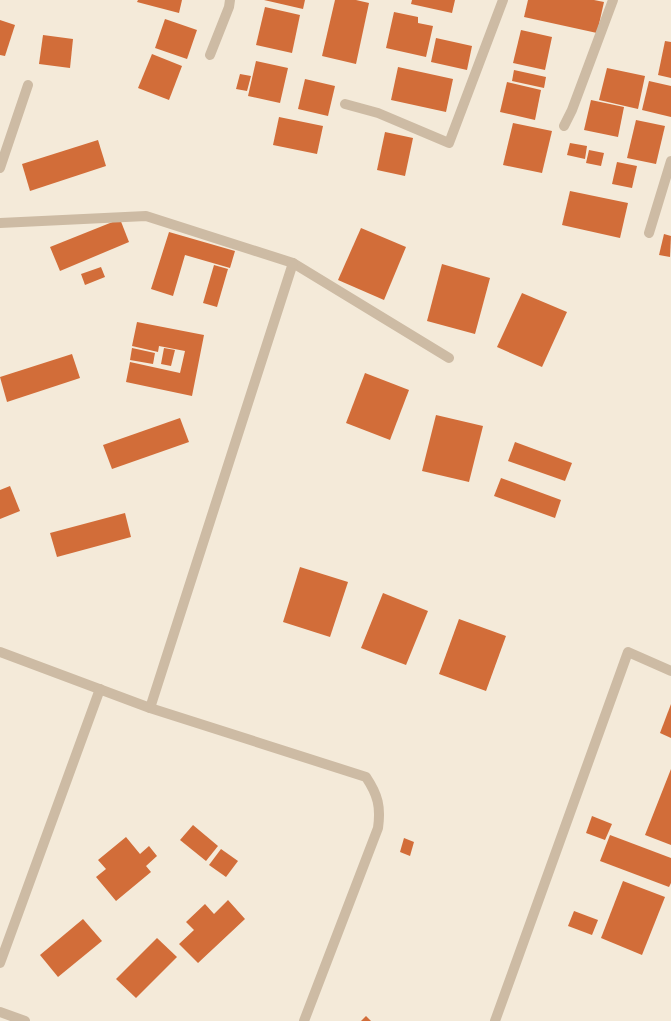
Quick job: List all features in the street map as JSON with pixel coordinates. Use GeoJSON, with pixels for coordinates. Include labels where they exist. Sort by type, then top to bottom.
{"type":"FeatureCollection","features":[{"type":"Feature","properties":{"kind":"street"},"geometry":{"type":"LineString","coordinates":[[210,55],[229,7],[230,0]]}},
{"type":"Feature","properties":{"kind":"street"},"geometry":{"type":"LineString","coordinates":[[345,104],[378,113],[449,143],[503,0]]}},
{"type":"Feature","properties":{"kind":"street"},"geometry":{"type":"LineString","coordinates":[[564,126],[572,110],[613,0]]}},
{"type":"Feature","properties":{"kind":"street"},"geometry":{"type":"LineString","coordinates":[[0,168],[28,86]]}},
{"type":"Feature","properties":{"kind":"street"},"geometry":{"type":"LineString","coordinates":[[649,233],[671,161]]}},
{"type":"Feature","properties":{"kind":"street"},"geometry":{"type":"LineString","coordinates":[[0,223],[146,216],[293,263],[449,358]]}},
{"type":"Feature","properties":{"kind":"street"},"geometry":{"type":"LineString","coordinates":[[150,708],[293,263]]}},
{"type":"Feature","properties":{"kind":"street"},"geometry":{"type":"LineString","coordinates":[[0,652],[150,708],[366,777],[374,789],[380,813],[378,828],[304,1021]]}},
{"type":"Feature","properties":{"kind":"street"},"geometry":{"type":"LineString","coordinates":[[495,1021],[628,652],[671,671]]}},
{"type":"Feature","properties":{"kind":"street"},"geometry":{"type":"LineString","coordinates":[[0,962],[100,689]]}},
{"type":"Feature","properties":{"kind":"street"},"geometry":{"type":"LineString","coordinates":[[0,1012],[25,1021]]}},
{"type":"Feature","properties":{"kind":"building"},"geometry":{"type":"Polygon","coordinates":[[[138,0],[182,0],[179,13],[137,2],[138,0]]]}},
{"type":"Feature","properties":{"kind":"building"},"geometry":{"type":"Polygon","coordinates":[[[264,0],[305,0],[303,9],[264,0]]]}},
{"type":"Feature","properties":{"kind":"building"},"geometry":{"type":"Polygon","coordinates":[[[335,0],[356,0],[369,3],[356,64],[322,56],[335,0]]]}},
{"type":"Feature","properties":{"kind":"building"},"geometry":{"type":"Polygon","coordinates":[[[412,0],[455,0],[452,13],[411,4],[412,0]]]}},
{"type":"Feature","properties":{"kind":"building"},"geometry":{"type":"Polygon","coordinates":[[[528,0],[594,0],[604,2],[597,33],[524,17],[528,0]]]}},
{"type":"Feature","properties":{"kind":"building"},"geometry":{"type":"Polygon","coordinates":[[[265,7],[300,15],[292,53],[256,45],[265,7]]]}},
{"type":"Feature","properties":{"kind":"building"},"geometry":{"type":"Polygon","coordinates":[[[394,12],[418,17],[418,23],[433,26],[426,57],[386,48],[394,12]]]}},
{"type":"Feature","properties":{"kind":"building"},"geometry":{"type":"Polygon","coordinates":[[[165,19],[197,30],[187,59],[155,48],[165,19]]]}},
{"type":"Feature","properties":{"kind":"building"},"geometry":{"type":"Polygon","coordinates":[[[0,20],[15,25],[5,56],[0,55],[0,20]]]}},
{"type":"Feature","properties":{"kind":"building"},"geometry":{"type":"Polygon","coordinates":[[[521,30],[552,37],[545,70],[513,63],[521,30]]]}},
{"type":"Feature","properties":{"kind":"building"},"geometry":{"type":"Polygon","coordinates":[[[43,35],[73,39],[70,68],[39,64],[43,35]]]}},
{"type":"Feature","properties":{"kind":"building"},"geometry":{"type":"Polygon","coordinates":[[[436,38],[472,46],[467,70],[431,62],[436,38]]]}},
{"type":"Feature","properties":{"kind":"building"},"geometry":{"type":"Polygon","coordinates":[[[665,41],[671,42],[671,78],[658,75],[665,41]]]}},
{"type":"Feature","properties":{"kind":"building"},"geometry":{"type":"Polygon","coordinates":[[[152,54],[182,66],[169,100],[138,88],[152,54]]]}},
{"type":"Feature","properties":{"kind":"building"},"geometry":{"type":"Polygon","coordinates":[[[256,61],[288,68],[280,103],[248,96],[256,61]]]}},
{"type":"Feature","properties":{"kind":"building"},"geometry":{"type":"Polygon","coordinates":[[[398,67],[453,79],[446,112],[391,100],[398,67]]]}},
{"type":"Feature","properties":{"kind":"building"},"geometry":{"type":"Polygon","coordinates":[[[607,68],[645,76],[638,109],[599,100],[607,68]]]}},
{"type":"Feature","properties":{"kind":"building"},"geometry":{"type":"Polygon","coordinates":[[[514,70],[546,77],[544,88],[512,81],[514,70]]]}},
{"type":"Feature","properties":{"kind":"building"},"geometry":{"type":"Polygon","coordinates":[[[240,74],[251,76],[247,91],[236,89],[240,74]]]}},
{"type":"Feature","properties":{"kind":"building"},"geometry":{"type":"Polygon","coordinates":[[[305,79],[335,86],[328,116],[298,109],[305,79]]]}},
{"type":"Feature","properties":{"kind":"building"},"geometry":{"type":"Polygon","coordinates":[[[649,81],[671,86],[671,117],[642,110],[649,81]]]}},
{"type":"Feature","properties":{"kind":"building"},"geometry":{"type":"Polygon","coordinates":[[[507,82],[541,90],[535,120],[500,112],[507,82]]]}},
{"type":"Feature","properties":{"kind":"building"},"geometry":{"type":"Polygon","coordinates":[[[591,100],[624,107],[618,137],[584,130],[591,100]]]}},
{"type":"Feature","properties":{"kind":"building"},"geometry":{"type":"Polygon","coordinates":[[[279,117],[323,126],[317,154],[273,145],[279,117]]]}},
{"type":"Feature","properties":{"kind":"building"},"geometry":{"type":"Polygon","coordinates":[[[636,120],[665,126],[656,164],[627,158],[636,120]]]}},
{"type":"Feature","properties":{"kind":"building"},"geometry":{"type":"Polygon","coordinates":[[[513,123],[552,131],[542,173],[503,165],[513,123]]]}},
{"type":"Feature","properties":{"kind":"building"},"geometry":{"type":"Polygon","coordinates":[[[385,132],[413,138],[405,176],[377,170],[385,132]]]}},
{"type":"Feature","properties":{"kind":"building"},"geometry":{"type":"Polygon","coordinates":[[[98,140],[106,166],[30,191],[22,164],[98,140]]]}},
{"type":"Feature","properties":{"kind":"building"},"geometry":{"type":"Polygon","coordinates":[[[570,143],[587,146],[585,159],[567,155],[570,143]]]}},
{"type":"Feature","properties":{"kind":"building"},"geometry":{"type":"Polygon","coordinates":[[[589,150],[604,153],[601,166],[586,163],[589,150]]]}},
{"type":"Feature","properties":{"kind":"building"},"geometry":{"type":"Polygon","coordinates":[[[617,162],[637,166],[632,188],[612,184],[617,162]]]}},
{"type":"Feature","properties":{"kind":"building"},"geometry":{"type":"Polygon","coordinates":[[[570,191],[628,203],[620,238],[562,225],[570,191]]]}},
{"type":"Feature","properties":{"kind":"building"},"geometry":{"type":"Polygon","coordinates":[[[120,219],[129,242],[60,271],[50,247],[120,219]]]}},
{"type":"Feature","properties":{"kind":"building"},"geometry":{"type":"Polygon","coordinates":[[[361,228],[406,247],[384,300],[338,280],[361,228]]]}},
{"type":"Feature","properties":{"kind":"building"},"geometry":{"type":"Polygon","coordinates":[[[169,232],[235,251],[230,268],[185,255],[173,296],[151,289],[169,232]]]}},
{"type":"Feature","properties":{"kind":"building"},"geometry":{"type":"Polygon","coordinates":[[[664,234],[671,236],[670,257],[659,255],[664,234]]]}},
{"type":"Feature","properties":{"kind":"building"},"geometry":{"type":"Polygon","coordinates":[[[442,264],[490,278],[475,334],[427,321],[442,264]]]}},
{"type":"Feature","properties":{"kind":"building"},"geometry":{"type":"Polygon","coordinates":[[[214,265],[228,269],[217,307],[203,303],[214,265]]]}},
{"type":"Feature","properties":{"kind":"building"},"geometry":{"type":"Polygon","coordinates":[[[101,267],[105,277],[85,285],[81,274],[101,267]]]}},
{"type":"Feature","properties":{"kind":"building"},"geometry":{"type":"Polygon","coordinates":[[[522,293],[567,312],[542,367],[497,347],[522,293]]]}},
{"type":"Feature","properties":{"kind":"building"},"geometry":{"type":"Polygon","coordinates":[[[137,322],[204,335],[192,396],[126,382],[130,362],[180,373],[185,351],[159,346],[158,352],[132,346],[137,322]]]}},
{"type":"Feature","properties":{"kind":"building"},"geometry":{"type":"Polygon","coordinates":[[[132,348],[155,353],[153,364],[130,360],[132,348]]]}},
{"type":"Feature","properties":{"kind":"building"},"geometry":{"type":"Polygon","coordinates":[[[164,348],[175,350],[171,366],[161,364],[164,348]]]}},
{"type":"Feature","properties":{"kind":"building"},"geometry":{"type":"Polygon","coordinates":[[[72,354],[80,378],[7,402],[0,377],[72,354]]]}},
{"type":"Feature","properties":{"kind":"building"},"geometry":{"type":"Polygon","coordinates":[[[365,373],[409,390],[390,440],[346,423],[365,373]]]}},
{"type":"Feature","properties":{"kind":"building"},"geometry":{"type":"Polygon","coordinates":[[[436,415],[483,426],[469,482],[422,471],[436,415]]]}},
{"type":"Feature","properties":{"kind":"building"},"geometry":{"type":"Polygon","coordinates":[[[180,418],[189,442],[112,469],[103,445],[180,418]]]}},
{"type":"Feature","properties":{"kind":"building"},"geometry":{"type":"Polygon","coordinates":[[[515,442],[572,463],[565,481],[508,461],[515,442]]]}},
{"type":"Feature","properties":{"kind":"building"},"geometry":{"type":"Polygon","coordinates":[[[501,478],[561,500],[555,518],[494,496],[501,478]]]}},
{"type":"Feature","properties":{"kind":"building"},"geometry":{"type":"Polygon","coordinates":[[[10,486],[20,511],[0,519],[0,490],[10,486]]]}},
{"type":"Feature","properties":{"kind":"building"},"geometry":{"type":"Polygon","coordinates":[[[125,513],[131,537],[57,557],[50,533],[125,513]]]}},
{"type":"Feature","properties":{"kind":"building"},"geometry":{"type":"Polygon","coordinates":[[[300,567],[348,582],[330,637],[283,622],[300,567]]]}},
{"type":"Feature","properties":{"kind":"building"},"geometry":{"type":"Polygon","coordinates":[[[383,593],[428,611],[406,665],[361,648],[383,593]]]}},
{"type":"Feature","properties":{"kind":"building"},"geometry":{"type":"Polygon","coordinates":[[[459,619],[506,636],[486,691],[439,674],[459,619]]]}},
{"type":"Feature","properties":{"kind":"building"},"geometry":{"type":"Polygon","coordinates":[[[671,704],[671,738],[660,733],[671,704]]]}},
{"type":"Feature","properties":{"kind":"building"},"geometry":{"type":"Polygon","coordinates":[[[671,769],[671,845],[645,835],[671,769]]]}},
{"type":"Feature","properties":{"kind":"building"},"geometry":{"type":"Polygon","coordinates":[[[592,816],[612,824],[605,840],[586,833],[592,816]]]}},
{"type":"Feature","properties":{"kind":"building"},"geometry":{"type":"Polygon","coordinates":[[[193,825],[218,846],[206,861],[180,840],[193,825]]]}},
{"type":"Feature","properties":{"kind":"building"},"geometry":{"type":"Polygon","coordinates":[[[610,835],[671,858],[671,883],[669,887],[600,861],[610,835]]]}},
{"type":"Feature","properties":{"kind":"building"},"geometry":{"type":"Polygon","coordinates":[[[126,837],[140,854],[149,846],[157,856],[146,866],[151,872],[116,901],[96,877],[106,869],[98,860],[126,837]]]}},
{"type":"Feature","properties":{"kind":"building"},"geometry":{"type":"Polygon","coordinates":[[[404,838],[414,842],[410,856],[400,852],[404,838]]]}},
{"type":"Feature","properties":{"kind":"building"},"geometry":{"type":"Polygon","coordinates":[[[221,849],[238,861],[226,877],[209,865],[221,849]]]}},
{"type":"Feature","properties":{"kind":"building"},"geometry":{"type":"Polygon","coordinates":[[[623,881],[665,897],[642,955],[601,938],[623,881]]]}},
{"type":"Feature","properties":{"kind":"building"},"geometry":{"type":"Polygon","coordinates":[[[228,900],[245,919],[198,963],[179,944],[194,930],[186,922],[205,904],[214,914],[228,900]]]}},
{"type":"Feature","properties":{"kind":"building"},"geometry":{"type":"Polygon","coordinates":[[[574,911],[598,920],[592,935],[568,926],[574,911]]]}},
{"type":"Feature","properties":{"kind":"building"},"geometry":{"type":"Polygon","coordinates":[[[83,919],[102,941],[58,977],[40,955],[83,919]]]}},
{"type":"Feature","properties":{"kind":"building"},"geometry":{"type":"Polygon","coordinates":[[[157,938],[177,957],[136,998],[116,979],[157,938]]]}},
{"type":"Feature","properties":{"kind":"building"},"geometry":{"type":"Polygon","coordinates":[[[366,1016],[371,1021],[361,1021],[366,1016]]]}}]}
